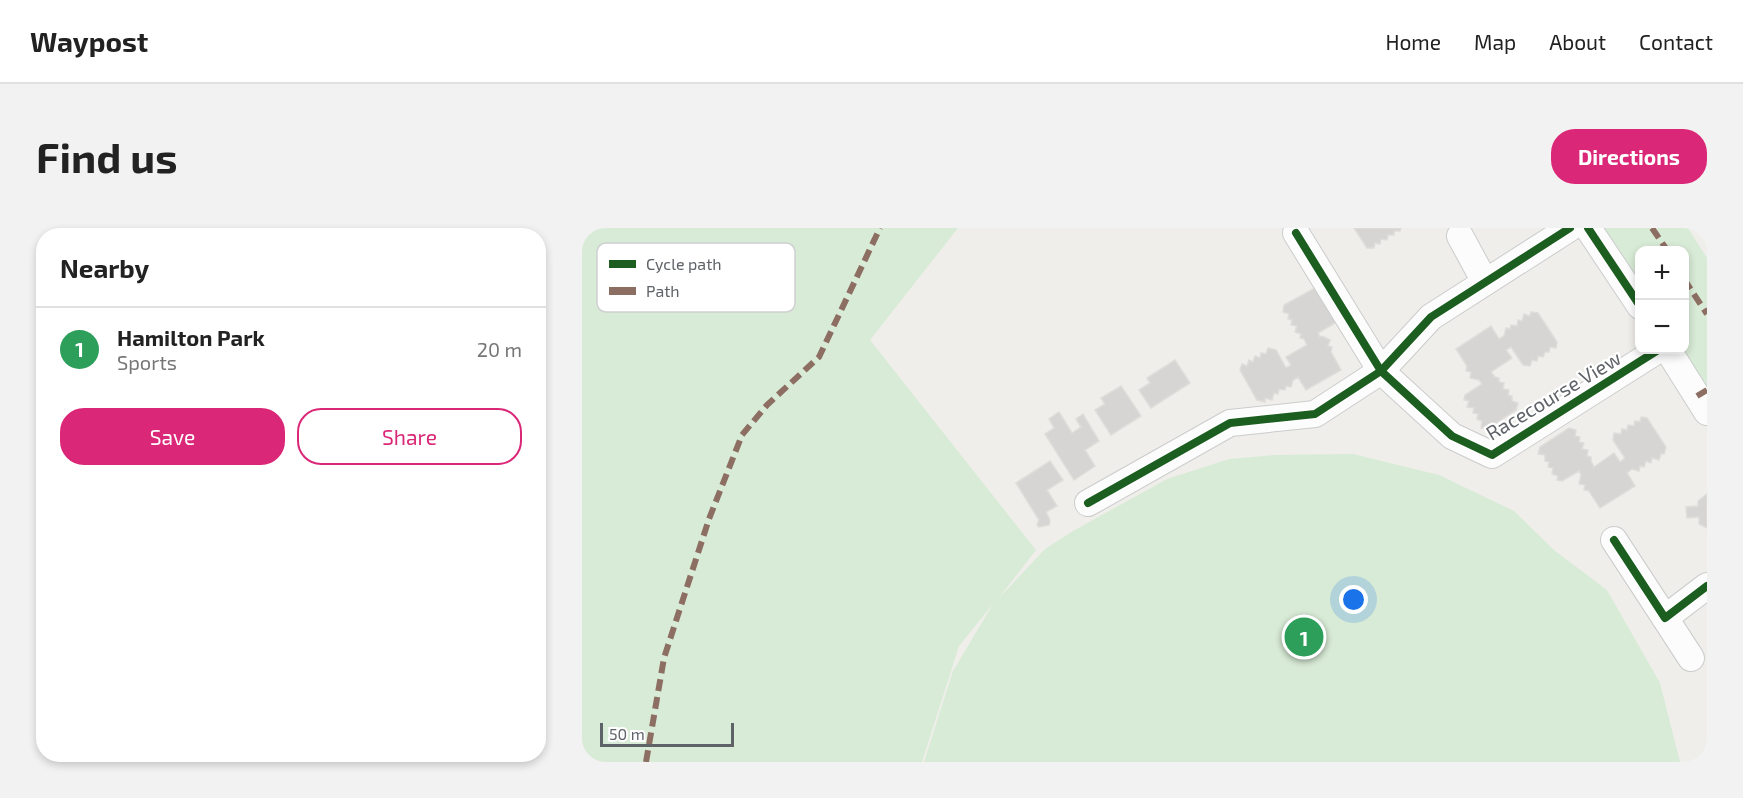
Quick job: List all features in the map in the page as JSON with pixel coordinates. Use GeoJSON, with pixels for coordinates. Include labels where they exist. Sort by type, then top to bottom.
{"type":"FeatureCollection","features":[{"type":"Feature","properties":{"kind":"street"},"geometry":{"type":"LineString","coordinates":[[1088,503],[1230,423],[1315,414],[1381,371],[1431,317],[1570,228]]}},
{"type":"Feature","properties":{"kind":"street"},"geometry":{"type":"LineString","coordinates":[[1588,228],[1636,300]]}},
{"type":"Feature","properties":{"kind":"street"},"geometry":{"type":"LineString","coordinates":[[1296,233],[1381,371]]}},
{"type":"Feature","properties":{"kind":"street"},"geometry":{"type":"LineString","coordinates":[[1460,236],[1485,282]]}},
{"type":"Feature","properties":{"kind":"street","name":"Racecourse View"},"geometry":{"type":"LineString","coordinates":[[1381,371],[1452,436],[1492,455],[1652,354]]}},
{"type":"Feature","properties":{"kind":"street"},"geometry":{"type":"LineString","coordinates":[[1671,354],[1707,412]]}},
{"type":"Feature","properties":{"kind":"street"},"geometry":{"type":"LineString","coordinates":[[1614,540],[1691,658]]}},
{"type":"Feature","properties":{"kind":"street"},"geometry":{"type":"LineString","coordinates":[[1665,618],[1707,587]]}},
{"type":"Feature","properties":{"kind":"green space"},"geometry":{"type":"Polygon","coordinates":[[[582,228],[958,228],[870,340],[1036,550],[998,599],[1045,549],[1167,479],[1229,459],[1274,455],[1353,454],[1439,475],[1514,511],[1554,550],[1607,590],[1660,683],[1680,762],[924,762],[953,671],[993,604],[959,646],[922,762],[582,762],[582,228]]]}},
{"type":"Feature","properties":{"kind":"green space"},"geometry":{"type":"Polygon","coordinates":[[[1601,228],[1688,228],[1707,258],[1707,390],[1682,354],[1689,354],[1689,246],[1635,246],[1635,283],[1601,228]]]}},
{"type":"Feature","properties":{"kind":"building"},"geometry":{"type":"Polygon","coordinates":[[[1354,228],[1401,228],[1400,231],[1394,231],[1394,235],[1388,235],[1387,240],[1381,239],[1380,244],[1375,243],[1374,248],[1367,248],[1354,228]]]}},
{"type":"Feature","properties":{"kind":"building"},"geometry":{"type":"Polygon","coordinates":[[[1315,288],[1321,289],[1319,296],[1325,298],[1323,303],[1329,304],[1327,309],[1333,311],[1332,317],[1336,318],[1335,323],[1318,333],[1320,337],[1330,340],[1328,346],[1332,347],[1331,352],[1341,370],[1306,390],[1298,377],[1293,380],[1291,387],[1286,386],[1285,390],[1279,389],[1278,394],[1274,393],[1272,400],[1265,398],[1265,402],[1257,400],[1240,370],[1242,364],[1247,366],[1249,360],[1253,362],[1255,356],[1260,358],[1261,353],[1266,354],[1268,348],[1276,350],[1286,368],[1291,365],[1286,357],[1307,345],[1304,339],[1300,338],[1301,334],[1295,332],[1297,326],[1291,325],[1292,320],[1288,319],[1289,314],[1283,312],[1284,305],[1315,288]]]}},
{"type":"Feature","properties":{"kind":"building"},"geometry":{"type":"Polygon","coordinates":[[[1531,312],[1538,313],[1557,342],[1556,348],[1550,347],[1549,352],[1545,352],[1543,357],[1538,356],[1537,361],[1532,360],[1530,366],[1523,365],[1511,347],[1506,350],[1512,358],[1491,372],[1499,378],[1499,382],[1504,383],[1503,389],[1509,390],[1508,395],[1512,396],[1512,401],[1518,403],[1516,410],[1487,429],[1481,428],[1482,421],[1477,419],[1478,414],[1473,413],[1474,408],[1467,407],[1469,401],[1464,400],[1465,395],[1482,384],[1479,380],[1470,378],[1471,372],[1466,371],[1467,366],[1456,349],[1491,326],[1499,339],[1504,336],[1506,328],[1510,329],[1511,325],[1517,326],[1518,320],[1522,321],[1524,314],[1530,316],[1531,312]]]}},
{"type":"Feature","properties":{"kind":"building"},"geometry":{"type":"Polygon","coordinates":[[[1175,360],[1190,383],[1151,408],[1139,390],[1150,383],[1147,378],[1175,360]]]}},
{"type":"Feature","properties":{"kind":"building"},"geometry":{"type":"Polygon","coordinates":[[[1121,386],[1141,416],[1111,435],[1095,410],[1105,404],[1101,398],[1121,386]]]}},
{"type":"Feature","properties":{"kind":"building"},"geometry":{"type":"Polygon","coordinates":[[[1059,412],[1072,433],[1081,427],[1076,419],[1083,414],[1099,441],[1085,450],[1095,466],[1074,480],[1045,434],[1054,428],[1049,419],[1059,412]]]}},
{"type":"Feature","properties":{"kind":"building"},"geometry":{"type":"Polygon","coordinates":[[[1641,417],[1647,418],[1666,447],[1664,454],[1661,454],[1659,460],[1652,458],[1651,463],[1646,461],[1644,467],[1640,466],[1639,471],[1632,469],[1627,473],[1635,486],[1600,508],[1589,491],[1584,490],[1585,485],[1579,484],[1581,475],[1579,471],[1562,481],[1557,480],[1558,476],[1552,474],[1553,468],[1548,467],[1549,462],[1545,461],[1545,455],[1538,454],[1540,447],[1569,428],[1576,430],[1575,436],[1580,437],[1579,442],[1584,443],[1582,449],[1588,450],[1587,456],[1591,457],[1594,467],[1614,453],[1620,462],[1625,458],[1613,440],[1614,433],[1621,434],[1622,429],[1627,430],[1628,425],[1634,426],[1635,421],[1640,422],[1641,417]]]}},
{"type":"Feature","properties":{"kind":"building"},"geometry":{"type":"Polygon","coordinates":[[[1050,461],[1063,480],[1047,490],[1057,506],[1046,512],[1050,520],[1049,525],[1039,527],[1037,525],[1039,520],[1016,483],[1050,461]]]}},
{"type":"Feature","properties":{"kind":"building"},"geometry":{"type":"Polygon","coordinates":[[[1707,494],[1707,528],[1699,524],[1699,517],[1687,518],[1686,507],[1698,506],[1698,501],[1707,494]]]}},
{"type":"Feature","properties":{"kind":"marked path"},"geometry":{"type":"LineString","coordinates":[[646,762],[664,658],[709,519],[742,435],[767,405],[819,357],[880,228]]}},
{"type":"Feature","properties":{"kind":"marked path"},"geometry":{"type":"LineString","coordinates":[[1652,228],[1664,246]]}},
{"type":"Feature","properties":{"kind":"marked path"},"geometry":{"type":"LineString","coordinates":[[1689,287],[1707,314]]}},
{"type":"Feature","properties":{"kind":"marked path"},"geometry":{"type":"LineString","coordinates":[[1697,396],[1707,390]]}},
{"type":"Feature","properties":{"kind":"cycle path"},"geometry":{"type":"LineString","coordinates":[[1088,503],[1230,423],[1315,414],[1381,371],[1431,317],[1570,228]]}},
{"type":"Feature","properties":{"kind":"cycle path"},"geometry":{"type":"LineString","coordinates":[[1588,228],[1636,300]]}},
{"type":"Feature","properties":{"kind":"cycle path"},"geometry":{"type":"LineString","coordinates":[[1296,233],[1381,371],[1452,436],[1492,455],[1652,354]]}},
{"type":"Feature","properties":{"kind":"cycle path"},"geometry":{"type":"LineString","coordinates":[[1614,540],[1665,618],[1707,586]]}},
{"type":"Feature","properties":{"kind":"place","name":"Hamilton Park"},"geometry":{"type":"Point","coordinates":[1304,637]}}]}
